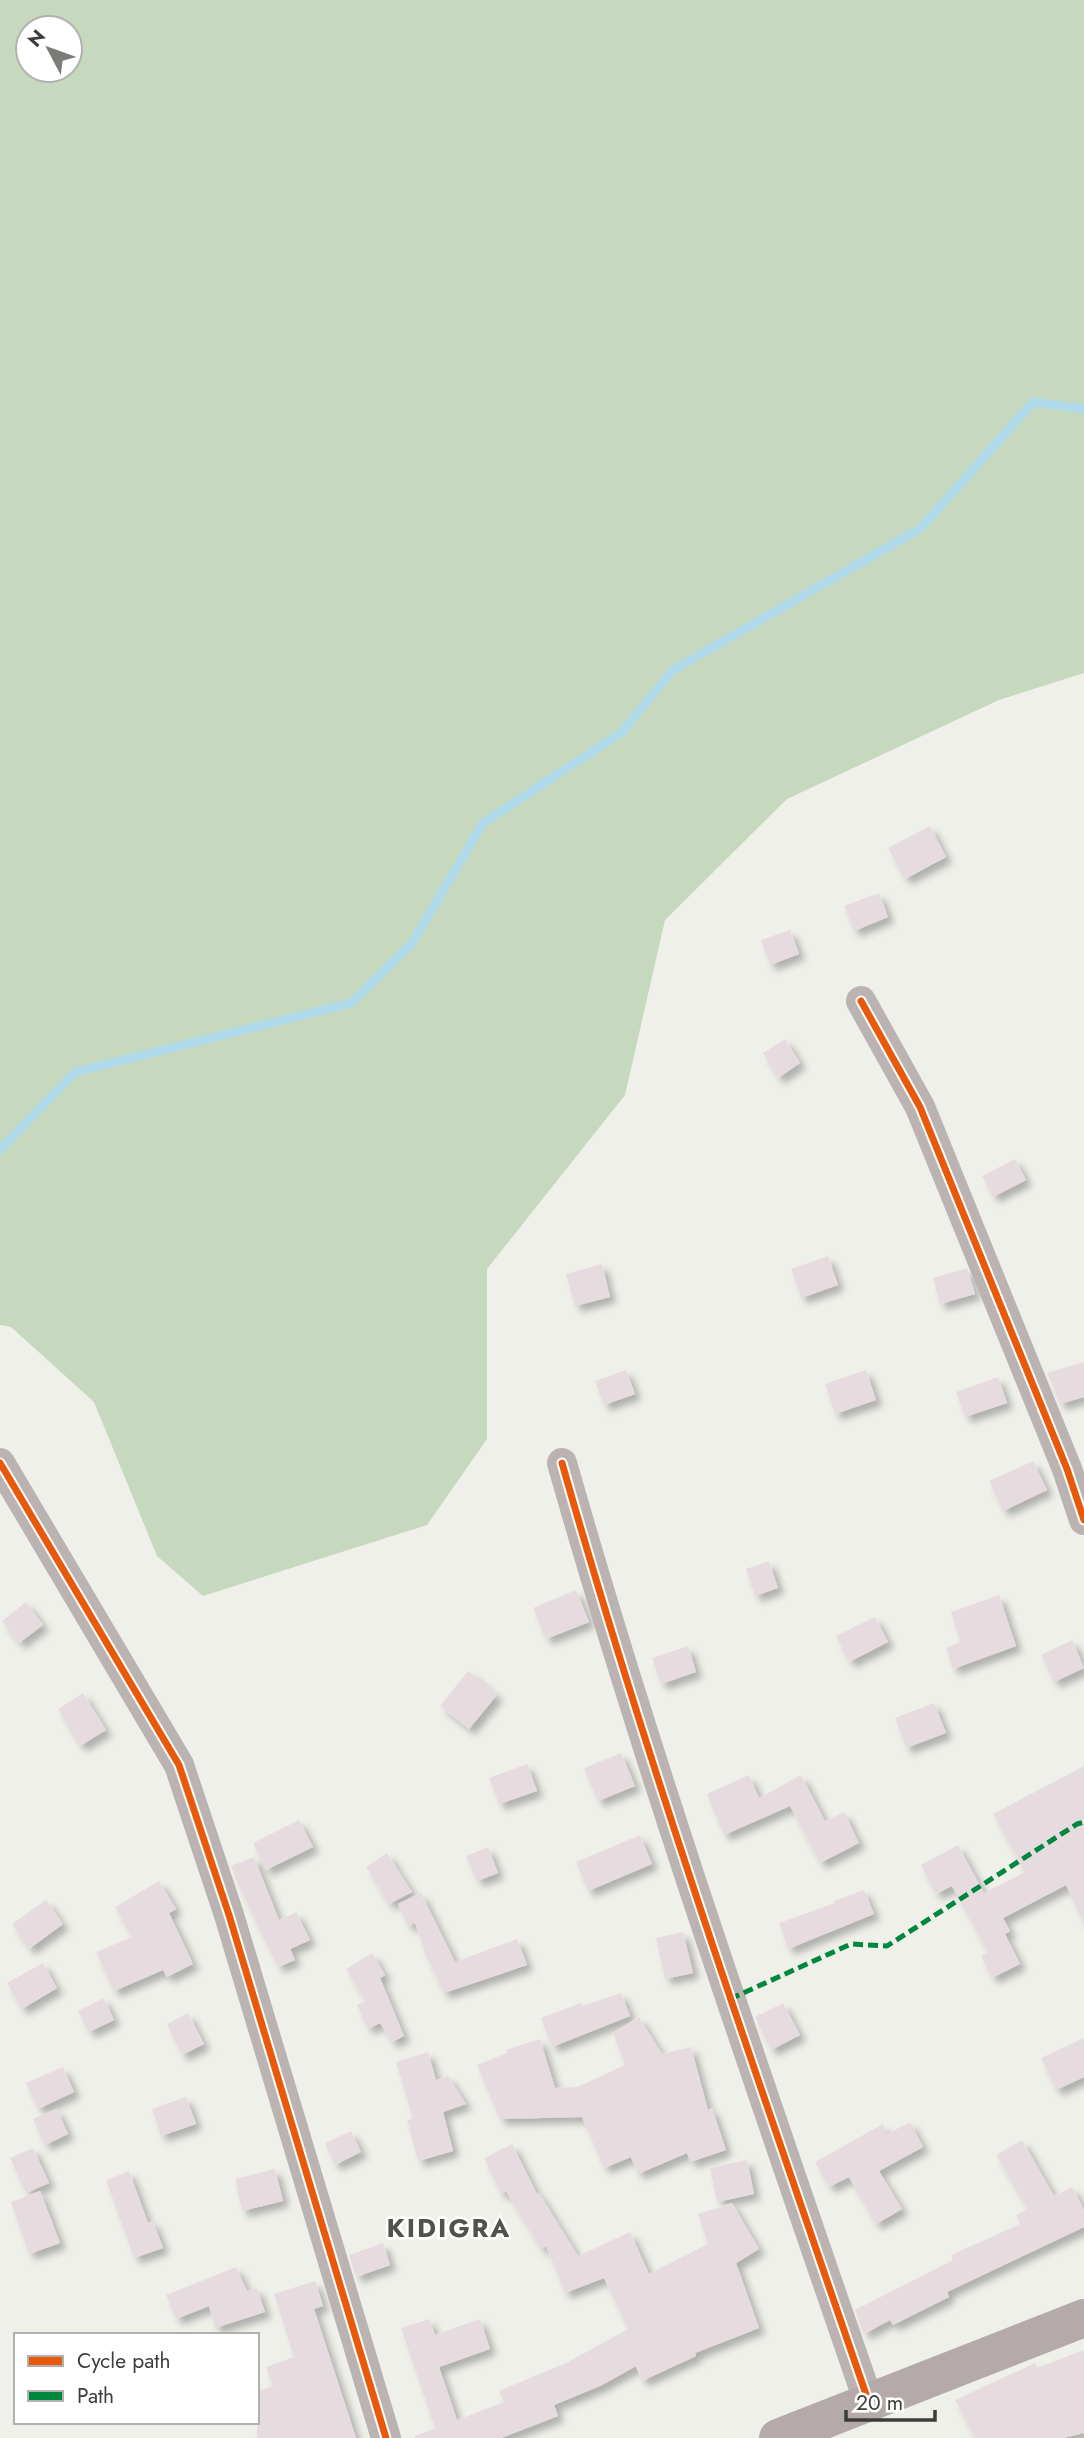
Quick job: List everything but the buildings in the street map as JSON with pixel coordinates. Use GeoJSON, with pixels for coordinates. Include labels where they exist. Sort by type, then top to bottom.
{"type":"FeatureCollection","features":[{"type":"Feature","properties":{"kind":"main road"},"geometry":{"type":"LineString","coordinates":[[778,2438],[1084,2318]]}},
{"type":"Feature","properties":{"kind":"street"},"geometry":{"type":"LineString","coordinates":[[861,1001],[920,1107],[1067,1469],[1084,1520]]}},
{"type":"Feature","properties":{"kind":"street"},"geometry":{"type":"LineString","coordinates":[[0,1463],[179,1765],[229,1915],[386,2438]]}},
{"type":"Feature","properties":{"kind":"street"},"geometry":{"type":"LineString","coordinates":[[562,1463],[594,1576],[730,1999],[869,2403]]}},
{"type":"Feature","properties":{"kind":"green space"},"geometry":{"type":"Polygon","coordinates":[[[0,0],[1084,0],[1084,673],[999,700],[787,799],[665,920],[625,1095],[487,1269],[487,1439],[427,1525],[203,1596],[157,1556],[94,1402],[11,1327],[0,1325],[0,0]]]}},
{"type":"Feature","properties":{"kind":"waterway"},"geometry":{"type":"LineString","coordinates":[[0,1150],[75,1072],[351,1003],[412,943],[483,823],[621,733],[673,670],[921,528],[1033,402],[1084,409]]}},
{"type":"Feature","properties":{"kind":"marked path"},"geometry":{"type":"LineString","coordinates":[[730,1999],[851,1944],[887,1946],[1084,1822]]}},
{"type":"Feature","properties":{"kind":"cycle path"},"geometry":{"type":"LineString","coordinates":[[861,1001],[920,1107],[1067,1469],[1084,1520]]}},
{"type":"Feature","properties":{"kind":"cycle path"},"geometry":{"type":"LineString","coordinates":[[0,1463],[179,1765],[229,1915],[386,2438]]}},
{"type":"Feature","properties":{"kind":"cycle path"},"geometry":{"type":"LineString","coordinates":[[562,1463],[670,1817],[869,2403]]}},
{"type":"Feature","properties":{"kind":"district","name":"KIDIGRA"},"geometry":{"type":"Point","coordinates":[449,2228]}}]}
